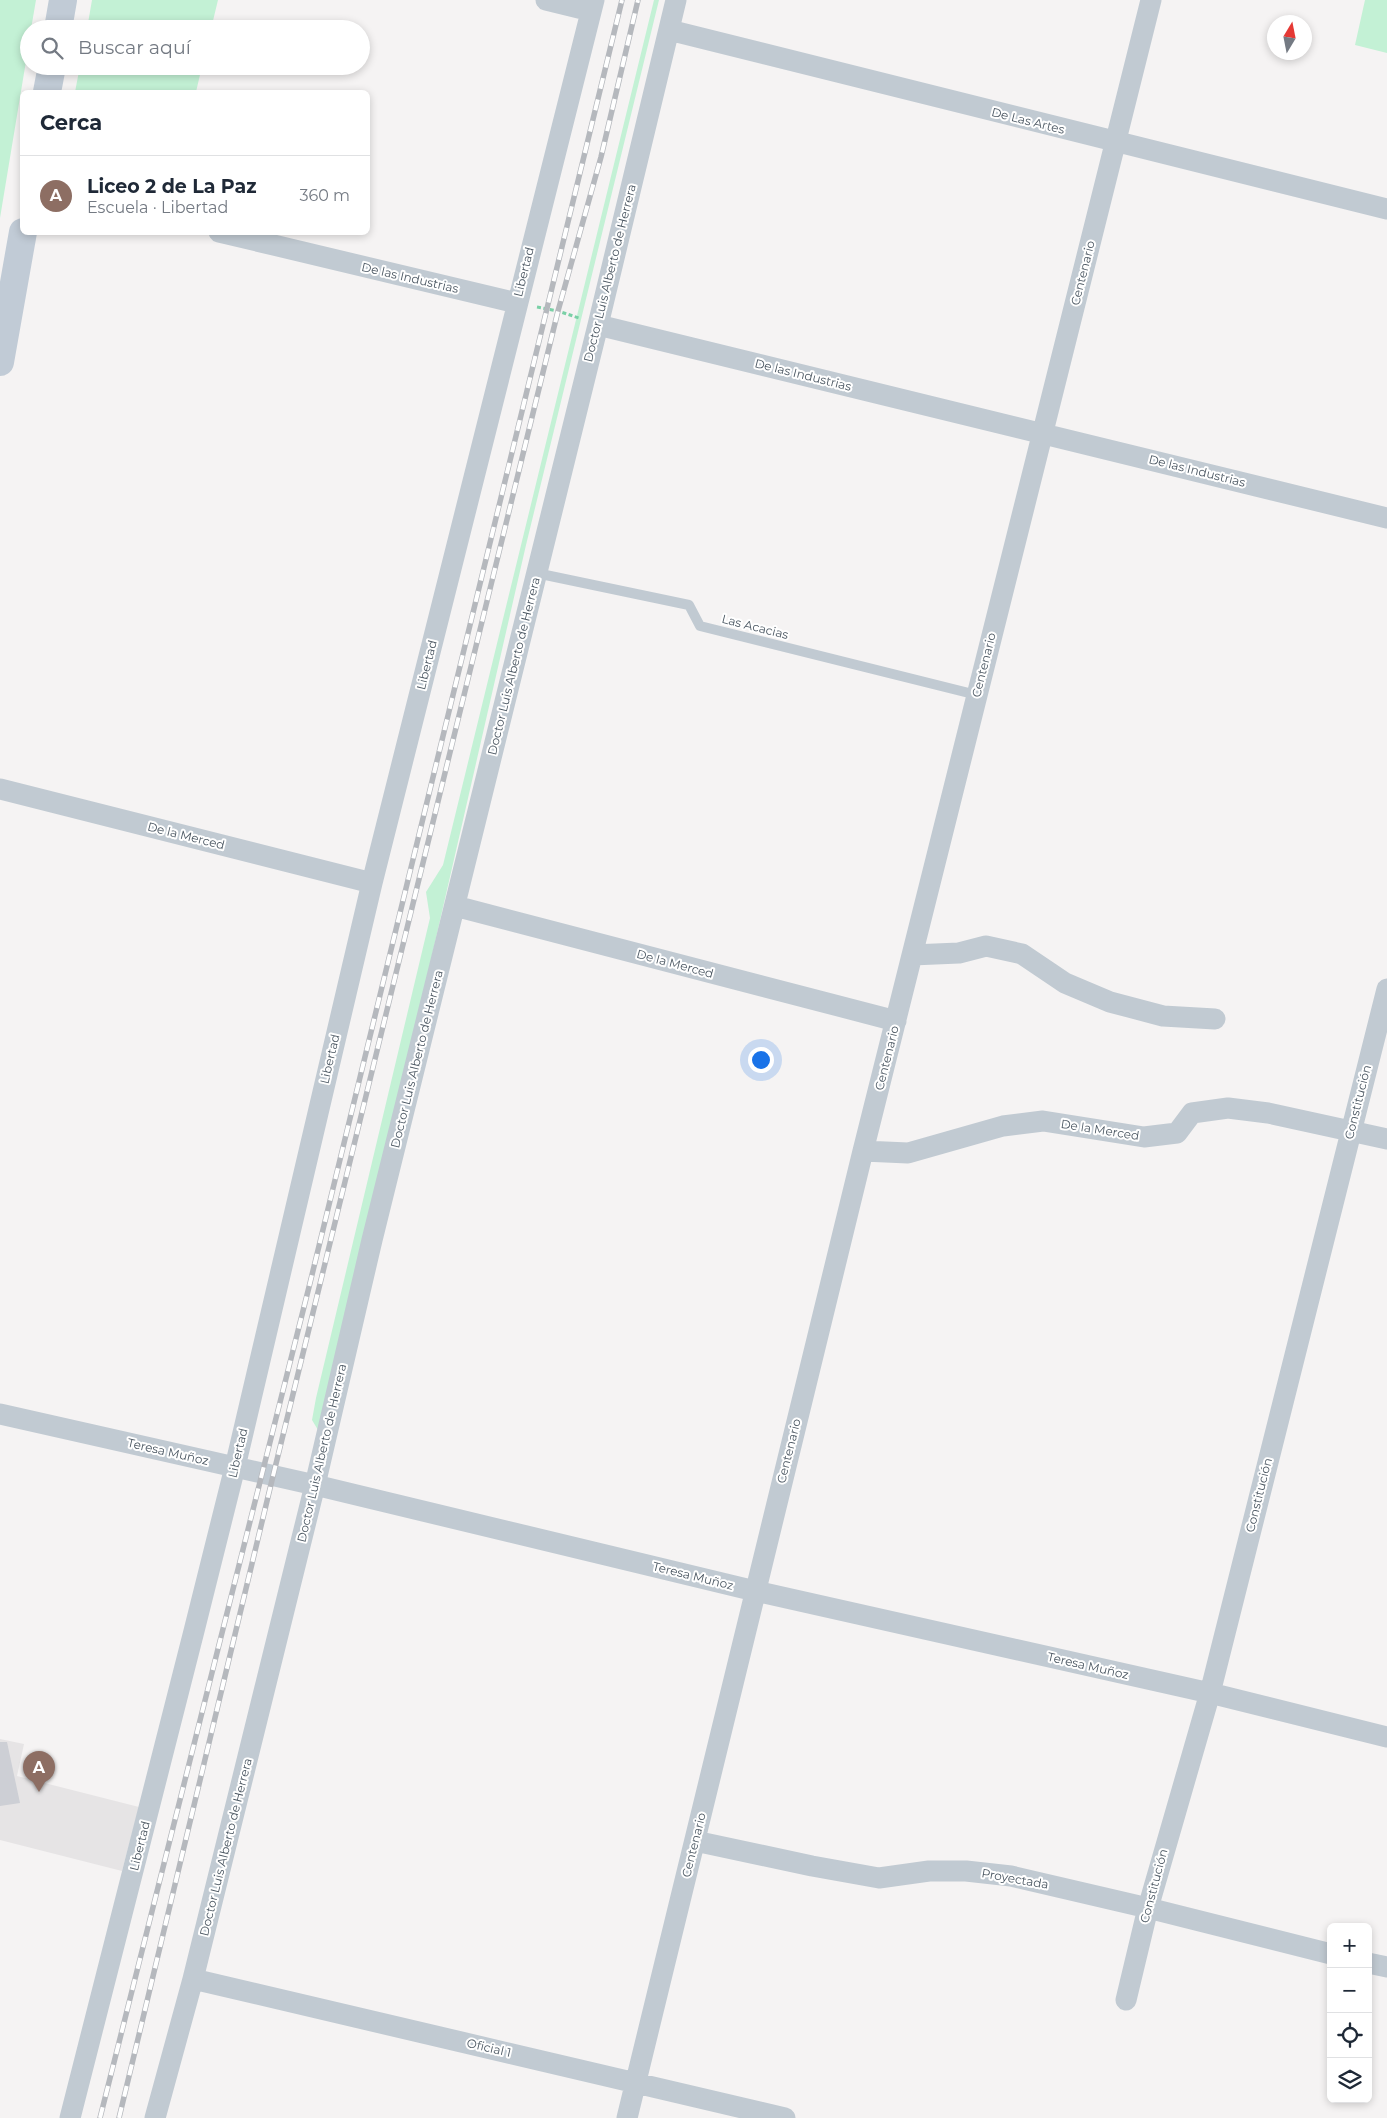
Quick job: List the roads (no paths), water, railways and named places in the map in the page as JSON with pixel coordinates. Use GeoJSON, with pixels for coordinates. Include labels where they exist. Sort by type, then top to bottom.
{"type":"FeatureCollection","features":[{"type":"Feature","properties":{"kind":"street"},"geometry":{"type":"LineString","coordinates":[[60,20],[63,0]]}},
{"type":"Feature","properties":{"kind":"street"},"geometry":{"type":"LineString","coordinates":[[546,0],[593,5]]}},
{"type":"Feature","properties":{"kind":"street","name":"Doctor Luis Alberto de Herrera"},"geometry":{"type":"LineString","coordinates":[[155,2118],[193,1979],[315,1485],[372,1240],[598,325],[676,0]]}},
{"type":"Feature","properties":{"kind":"street","name":"Centenario"},"geometry":{"type":"LineString","coordinates":[[627,2118],[863,1151],[1151,0]]}},
{"type":"Feature","properties":{"kind":"street","name":"Libertad"},"geometry":{"type":"LineString","coordinates":[[70,2118],[235,1467],[372,883],[593,5]]}},
{"type":"Feature","properties":{"kind":"street","name":"De Las Artes"},"geometry":{"type":"LineString","coordinates":[[669,30],[1116,143],[1387,209]]}},
{"type":"Feature","properties":{"kind":"street"},"geometry":{"type":"LineString","coordinates":[[47,90],[50,75]]}},
{"type":"Feature","properties":{"kind":"street"},"geometry":{"type":"LineString","coordinates":[[0,362],[7,279],[22,235]]}},
{"type":"Feature","properties":{"kind":"street","name":"De las Industrias"},"geometry":{"type":"LineString","coordinates":[[232,235],[517,303]]}},
{"type":"Feature","properties":{"kind":"street","name":"De las Industrias"},"geometry":{"type":"LineString","coordinates":[[598,325],[1042,432],[1387,518]]}},
{"type":"Feature","properties":{"kind":"street","name":"De la Merced"},"geometry":{"type":"LineString","coordinates":[[0,788],[372,883]]}},
{"type":"Feature","properties":{"kind":"street","name":"De la Merced"},"geometry":{"type":"LineString","coordinates":[[455,906],[896,1021]]}},
{"type":"Feature","properties":{"kind":"street"},"geometry":{"type":"LineString","coordinates":[[912,955],[960,952],[986,946],[1022,954],[1065,982],[1110,1002],[1163,1016],[1215,1019]]}},
{"type":"Feature","properties":{"kind":"street","name":"Constitución"},"geometry":{"type":"LineString","coordinates":[[1126,2000],[1148,1908],[1210,1693],[1387,989]]}},
{"type":"Feature","properties":{"kind":"street","name":"De la Merced"},"geometry":{"type":"LineString","coordinates":[[863,1151],[908,1153],[1003,1126],[1043,1121],[1144,1137],[1177,1133],[1192,1113],[1228,1108],[1268,1112],[1351,1129],[1387,1139]]}},
{"type":"Feature","properties":{"kind":"street","name":"Teresa Muñoz"},"geometry":{"type":"LineString","coordinates":[[0,1414],[315,1485],[755,1591],[1210,1693],[1387,1737]]}},
{"type":"Feature","properties":{"kind":"street","name":"Proyectada"},"geometry":{"type":"LineString","coordinates":[[695,1841],[879,1878],[938,1871],[966,1870],[1011,1876],[1327,1953]]}},
{"type":"Feature","properties":{"kind":"street"},"geometry":{"type":"LineString","coordinates":[[1372,1964],[1387,1967]]}},
{"type":"Feature","properties":{"kind":"street","name":"Oficial 1"},"geometry":{"type":"LineString","coordinates":[[193,1979],[785,2118]]}},
{"type":"Feature","properties":{"kind":"lane","name":"Las Acacias"},"geometry":{"type":"LineString","coordinates":[[536,573],[689,605],[700,626],[977,695]]}},
{"type":"Feature","properties":{"kind":"railway"},"geometry":{"type":"LineString","coordinates":[[100,2118],[310,1283],[622,0]]}},
{"type":"Feature","properties":{"kind":"railway"},"geometry":{"type":"LineString","coordinates":[[119,2118],[273,1476],[558,311],[601,157],[638,0]]}},
{"type":"Feature","properties":{"kind":"place","name":"Liceo 2 de La Paz"},"geometry":{"type":"Point","coordinates":[39,1792]}}]}
